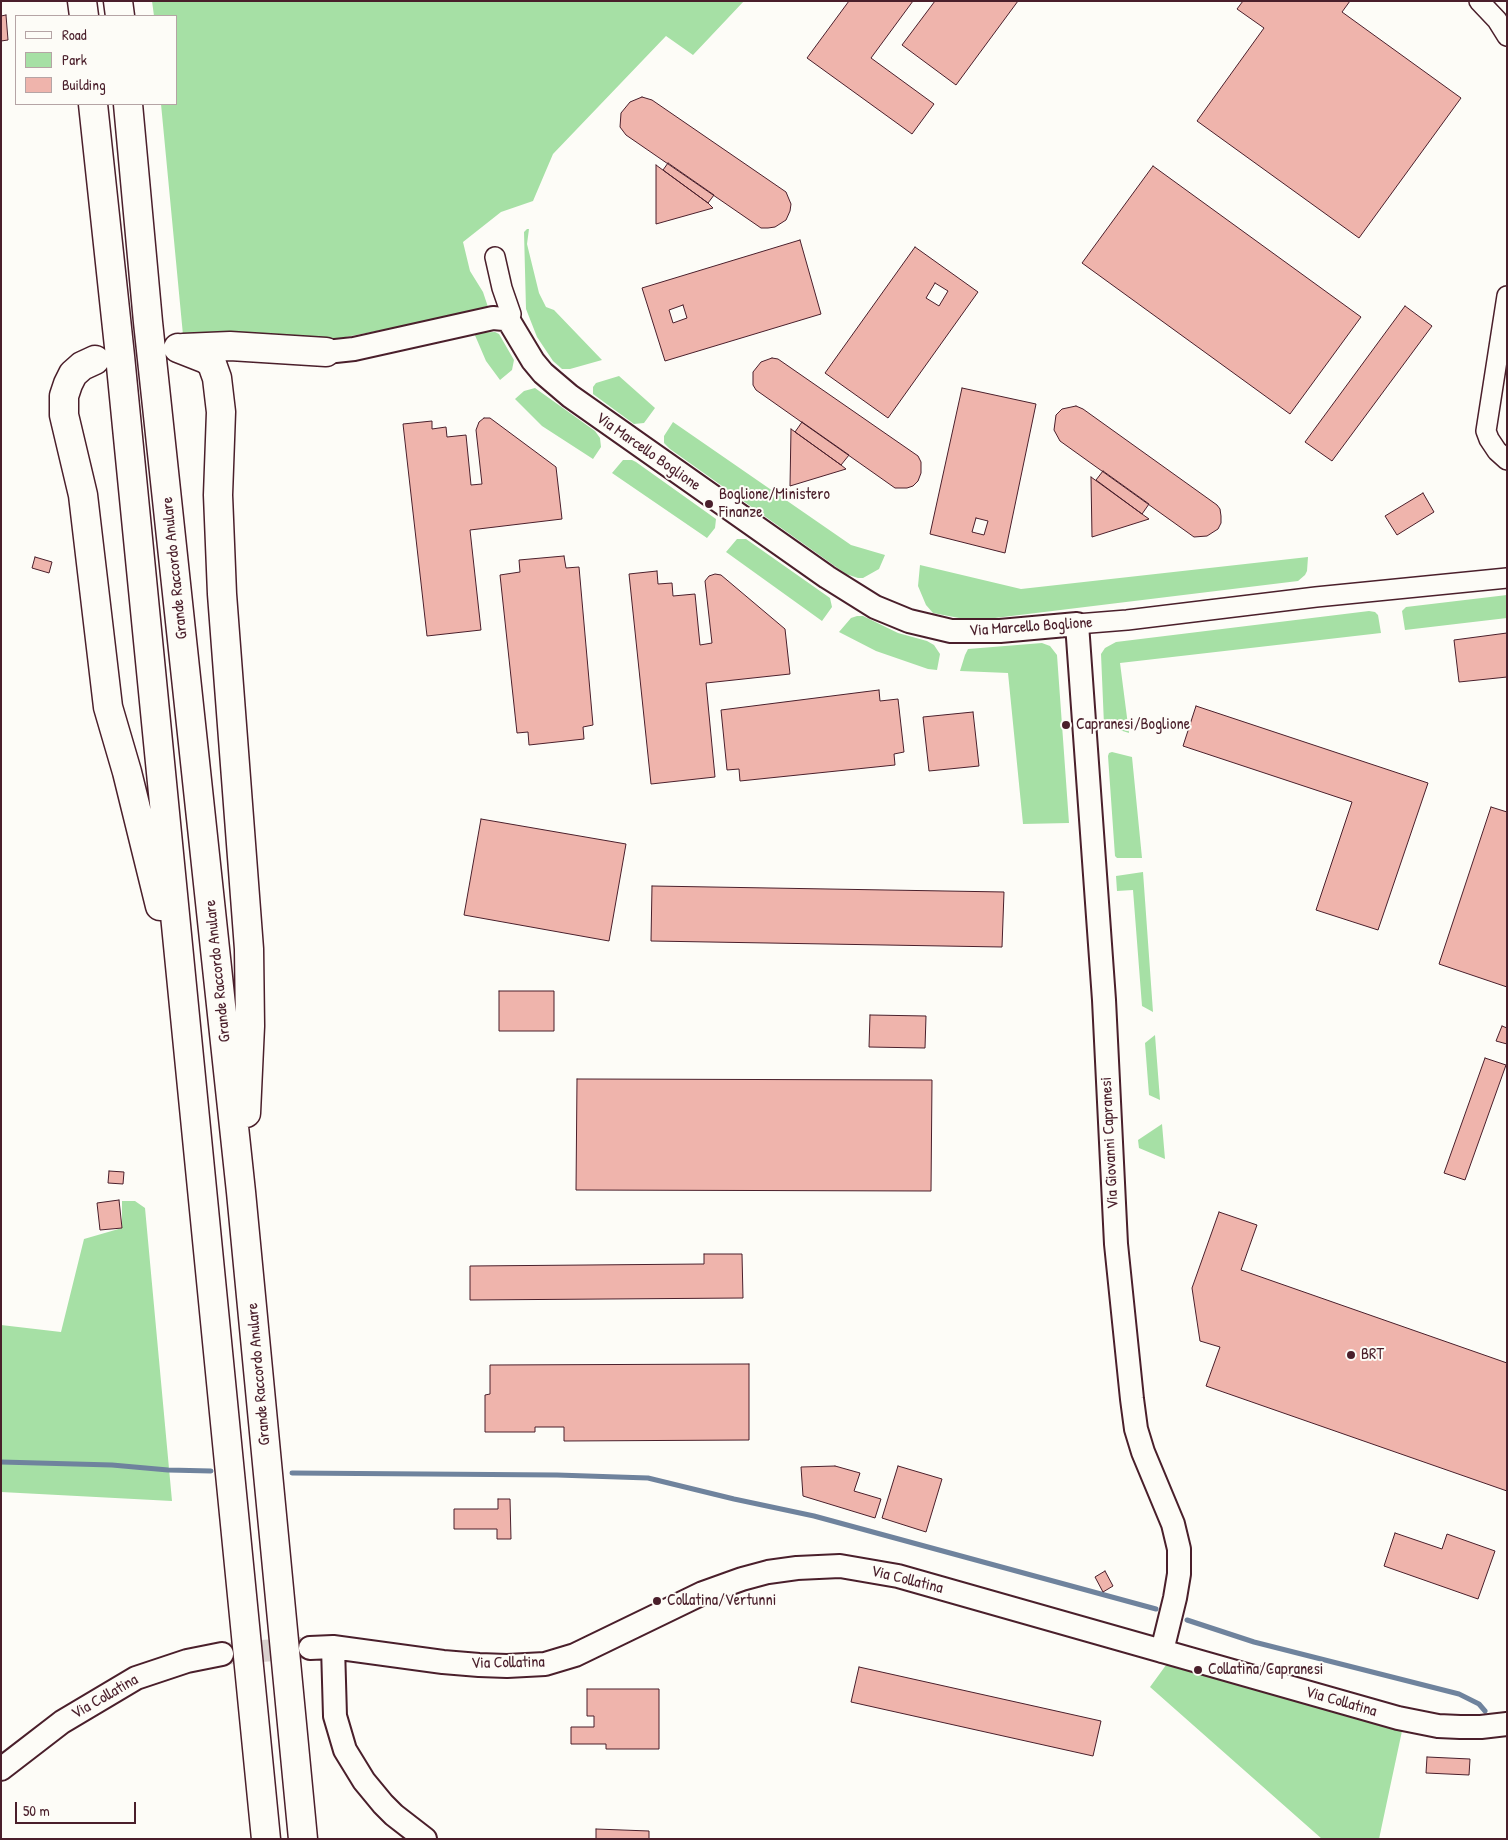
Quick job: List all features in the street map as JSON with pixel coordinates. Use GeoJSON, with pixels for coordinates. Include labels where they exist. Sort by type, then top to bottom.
{"type":"FeatureCollection","features":[{"type":"Feature","properties":{"kind":"highway"},"geometry":{"type":"LineString","coordinates":[[82,1],[84,15]]}},
{"type":"Feature","properties":{"kind":"highway"},"geometry":{"type":"LineString","coordinates":[[118,1],[120,15]]}},
{"type":"Feature","properties":{"kind":"highway","name":"Grande Raccordo Anulare"},"geometry":{"type":"LineString","coordinates":[[93,105],[266,1839]]}},
{"type":"Feature","properties":{"kind":"highway","name":"Grande Raccordo Anulare"},"geometry":{"type":"LineString","coordinates":[[128,105],[150,341],[241,1192],[303,1839]]}},
{"type":"Feature","properties":{"kind":"highway"},"geometry":{"type":"LineString","coordinates":[[241,1192],[249,1052],[250,986],[248,924],[222,594],[218,495],[221,412],[217,378],[212,364],[206,359],[178,348],[230,346],[326,352]]}},
{"type":"Feature","properties":{"kind":"highway"},"geometry":{"type":"LineString","coordinates":[[221,412],[230,377],[234,369],[247,359],[271,355],[326,352]]}},
{"type":"Feature","properties":{"kind":"highway"},"geometry":{"type":"LineString","coordinates":[[95,360],[82,366],[73,374],[64,396],[64,415],[83,495],[108,707],[127,772],[184,1003]]}},
{"type":"Feature","properties":{"kind":"street"},"geometry":{"type":"LineString","coordinates":[[1479,1],[1497,20],[1507,36]]}},
{"type":"Feature","properties":{"kind":"street","name":"Via Marcello Boglione"},"geometry":{"type":"LineString","coordinates":[[495,257],[511,314],[509,321],[533,360],[544,373],[570,396],[827,577],[869,604],[909,621],[952,631],[1000,631],[1127,620],[1316,597],[1507,578]]}},
{"type":"Feature","properties":{"kind":"street"},"geometry":{"type":"LineString","coordinates":[[1507,296],[1486,431],[1497,451],[1507,460]]}},
{"type":"Feature","properties":{"kind":"street"},"geometry":{"type":"LineString","coordinates":[[326,352],[354,349],[493,318],[509,321]]}},
{"type":"Feature","properties":{"kind":"street","name":"Via Giovanni Capranesi"},"geometry":{"type":"LineString","coordinates":[[1077,624],[1104,1000],[1116,1244],[1132,1399],[1136,1429],[1142,1452],[1171,1519],[1179,1549],[1179,1574],[1176,1592],[1162,1651]]}},
{"type":"Feature","properties":{"kind":"street","name":"Via Collatina"},"geometry":{"type":"LineString","coordinates":[[310,1648],[333,1647],[461,1664],[507,1666],[545,1664],[558,1661],[594,1646],[716,1588],[768,1572],[818,1566],[856,1568],[898,1576],[1411,1721],[1460,1727],[1507,1724]]}},
{"type":"Feature","properties":{"kind":"street"},"geometry":{"type":"LineString","coordinates":[[333,1647],[335,1716],[345,1750],[364,1781],[383,1804],[425,1839]]}},
{"type":"Feature","properties":{"kind":"street","name":"Via Collatina"},"geometry":{"type":"LineString","coordinates":[[1,1769],[62,1722],[136,1678],[188,1661],[222,1654]]}},
{"type":"Feature","properties":{"kind":"green space"},"geometry":{"type":"Polygon","coordinates":[[[152,1],[744,1],[693,55],[666,36],[553,154],[533,201],[501,212],[463,242],[470,271],[483,292],[488,307],[439,319],[325,341],[183,335],[161,105],[178,105],[178,15],[154,15],[152,1]]]}},
{"type":"Feature","properties":{"kind":"green space"},"geometry":{"type":"Polygon","coordinates":[[[529,229],[527,244],[539,293],[546,307],[554,310],[602,360],[570,369],[562,369],[553,361],[537,337],[526,309],[524,232],[529,229]]]}},
{"type":"Feature","properties":{"kind":"green space"},"geometry":{"type":"Polygon","coordinates":[[[495,332],[499,334],[514,360],[512,370],[500,380],[486,361],[474,333],[495,332]]]}},
{"type":"Feature","properties":{"kind":"green space"},"geometry":{"type":"Polygon","coordinates":[[[619,376],[655,408],[644,423],[634,424],[593,394],[593,387],[596,383],[619,376]]]}},
{"type":"Feature","properties":{"kind":"green space"},"geometry":{"type":"Polygon","coordinates":[[[535,388],[595,431],[600,438],[601,447],[593,459],[542,426],[515,399],[524,391],[535,388]]]}},
{"type":"Feature","properties":{"kind":"green space"},"geometry":{"type":"Polygon","coordinates":[[[673,422],[851,545],[885,555],[879,569],[863,578],[846,574],[670,449],[664,443],[664,436],[673,422]]]}},
{"type":"Feature","properties":{"kind":"green space"},"geometry":{"type":"Polygon","coordinates":[[[623,460],[636,462],[716,519],[715,528],[707,538],[612,473],[623,460]]]}},
{"type":"Feature","properties":{"kind":"green space"},"geometry":{"type":"Polygon","coordinates":[[[737,539],[746,539],[830,598],[832,607],[822,621],[726,552],[737,539]]]}},
{"type":"Feature","properties":{"kind":"green space"},"geometry":{"type":"Polygon","coordinates":[[[1308,557],[1307,571],[1298,581],[995,618],[959,618],[933,613],[926,605],[918,586],[920,565],[1021,589],[1308,557]]]}},
{"type":"Feature","properties":{"kind":"green space"},"geometry":{"type":"Polygon","coordinates":[[[1507,595],[1507,618],[1405,630],[1402,611],[1406,607],[1507,595]]]}},
{"type":"Feature","properties":{"kind":"green space"},"geometry":{"type":"Polygon","coordinates":[[[1369,611],[1375,612],[1378,615],[1381,633],[1120,663],[1129,733],[1104,725],[1101,654],[1105,648],[1116,642],[1369,611]]]}},
{"type":"Feature","properties":{"kind":"green space"},"geometry":{"type":"Polygon","coordinates":[[[863,616],[898,633],[927,641],[934,645],[940,654],[937,670],[928,669],[876,651],[839,632],[851,618],[863,616]]]}},
{"type":"Feature","properties":{"kind":"green space"},"geometry":{"type":"Polygon","coordinates":[[[1042,643],[1050,646],[1057,655],[1069,823],[1023,824],[1008,673],[960,671],[968,649],[1042,643]]]}},
{"type":"Feature","properties":{"kind":"green space"},"geometry":{"type":"Polygon","coordinates":[[[1112,752],[1132,757],[1142,858],[1117,858],[1115,856],[1108,756],[1112,752]]]}},
{"type":"Feature","properties":{"kind":"green space"},"geometry":{"type":"Polygon","coordinates":[[[1143,872],[1153,1012],[1142,1006],[1133,890],[1117,891],[1116,876],[1143,872]]]}},
{"type":"Feature","properties":{"kind":"green space"},"geometry":{"type":"Polygon","coordinates":[[[1155,1035],[1160,1100],[1149,1095],[1145,1043],[1155,1035]]]}},
{"type":"Feature","properties":{"kind":"green space"},"geometry":{"type":"Polygon","coordinates":[[[1162,1124],[1165,1159],[1139,1148],[1138,1140],[1162,1124]]]}},
{"type":"Feature","properties":{"kind":"green space"},"geometry":{"type":"Polygon","coordinates":[[[122,1201],[135,1201],[145,1208],[172,1501],[1,1492],[1,1325],[61,1332],[84,1239],[122,1228],[122,1201]]]}},
{"type":"Feature","properties":{"kind":"green space"},"geometry":{"type":"Polygon","coordinates":[[[1169,1661],[1402,1731],[1379,1839],[1322,1839],[1150,1687],[1169,1661]]]}},
{"type":"Feature","properties":{"kind":"building"},"geometry":{"type":"Polygon","coordinates":[[[849,1],[913,1],[871,58],[934,104],[912,134],[807,58],[849,1]]]}},
{"type":"Feature","properties":{"kind":"building"},"geometry":{"type":"Polygon","coordinates":[[[935,1],[1018,1],[956,85],[902,45],[935,1]]]}},
{"type":"Feature","properties":{"kind":"building"},"geometry":{"type":"Polygon","coordinates":[[[1243,1],[1350,1],[1342,12],[1461,98],[1359,238],[1197,121],[1264,28],[1237,9],[1243,1]]]}},
{"type":"Feature","properties":{"kind":"building"},"geometry":{"type":"Polygon","coordinates":[[[6,15],[8,40],[1,41],[1,16],[6,15]]]}},
{"type":"Feature","properties":{"kind":"building"},"geometry":{"type":"Polygon","coordinates":[[[642,97],[652,100],[786,192],[791,204],[786,220],[775,227],[761,228],[626,135],[620,127],[621,113],[630,102],[642,97]]]}},
{"type":"Feature","properties":{"kind":"building"},"geometry":{"type":"Polygon","coordinates":[[[668,163],[714,195],[708,203],[663,170],[668,163]]]}},
{"type":"Feature","properties":{"kind":"building"},"geometry":{"type":"Polygon","coordinates":[[[656,165],[708,203],[713,208],[656,224],[656,165]]]}},
{"type":"Feature","properties":{"kind":"building"},"geometry":{"type":"Polygon","coordinates":[[[1153,166],[1361,317],[1290,414],[1082,263],[1153,166]]]}},
{"type":"Feature","properties":{"kind":"building"},"geometry":{"type":"Polygon","coordinates":[[[800,240],[821,314],[665,361],[642,288],[800,240]]]}},
{"type":"Feature","properties":{"kind":"building"},"geometry":{"type":"Polygon","coordinates":[[[915,247],[978,292],[888,418],[825,373],[915,247]]]}},
{"type":"Feature","properties":{"kind":"building"},"geometry":{"type":"Polygon","coordinates":[[[935,283],[948,291],[939,306],[926,298],[935,283]]]}},
{"type":"Feature","properties":{"kind":"building"},"geometry":{"type":"Polygon","coordinates":[[[683,305],[687,318],[673,323],[669,310],[683,305]]]}},
{"type":"Feature","properties":{"kind":"building"},"geometry":{"type":"Polygon","coordinates":[[[1405,306],[1432,326],[1332,461],[1305,442],[1405,306]]]}},
{"type":"Feature","properties":{"kind":"building"},"geometry":{"type":"Polygon","coordinates":[[[772,358],[778,359],[918,456],[921,462],[921,473],[918,481],[913,486],[907,488],[895,488],[756,390],[753,385],[753,372],[761,362],[772,358]]]}},
{"type":"Feature","properties":{"kind":"building"},"geometry":{"type":"Polygon","coordinates":[[[962,388],[1036,404],[1005,553],[930,534],[962,388]]]}},
{"type":"Feature","properties":{"kind":"building"},"geometry":{"type":"Polygon","coordinates":[[[1076,406],[1083,409],[1217,505],[1221,516],[1221,523],[1218,529],[1207,536],[1194,537],[1060,441],[1054,430],[1056,415],[1062,409],[1076,406]]]}},
{"type":"Feature","properties":{"kind":"building"},"geometry":{"type":"Polygon","coordinates":[[[484,418],[490,418],[556,467],[562,519],[470,530],[481,630],[427,636],[403,424],[432,421],[432,429],[446,427],[447,437],[466,435],[471,485],[482,484],[476,430],[479,422],[484,418]]]}},
{"type":"Feature","properties":{"kind":"building"},"geometry":{"type":"Polygon","coordinates":[[[802,422],[849,455],[841,465],[795,432],[802,422]]]}},
{"type":"Feature","properties":{"kind":"building"},"geometry":{"type":"Polygon","coordinates":[[[791,429],[841,465],[846,469],[790,486],[791,429]]]}},
{"type":"Feature","properties":{"kind":"building"},"geometry":{"type":"Polygon","coordinates":[[[1103,471],[1149,504],[1142,514],[1096,480],[1103,471]]]}},
{"type":"Feature","properties":{"kind":"building"},"geometry":{"type":"Polygon","coordinates":[[[1091,477],[1142,514],[1149,519],[1092,537],[1091,477]]]}},
{"type":"Feature","properties":{"kind":"building"},"geometry":{"type":"Polygon","coordinates":[[[1423,493],[1434,512],[1397,535],[1385,516],[1423,493]]]}},
{"type":"Feature","properties":{"kind":"building"},"geometry":{"type":"Polygon","coordinates":[[[976,518],[988,521],[984,535],[972,532],[976,518]]]}},
{"type":"Feature","properties":{"kind":"building"},"geometry":{"type":"Polygon","coordinates":[[[564,556],[566,568],[579,567],[593,725],[583,727],[584,739],[529,745],[528,732],[517,733],[500,575],[520,572],[519,560],[564,556]]]}},
{"type":"Feature","properties":{"kind":"building"},"geometry":{"type":"Polygon","coordinates":[[[35,557],[52,562],[49,573],[32,568],[35,557]]]}},
{"type":"Feature","properties":{"kind":"building"},"geometry":{"type":"Polygon","coordinates":[[[657,571],[658,584],[672,583],[673,596],[695,594],[700,645],[712,643],[705,581],[709,576],[715,574],[721,575],[785,629],[790,674],[706,683],[715,777],[651,784],[629,574],[657,571]]]}},
{"type":"Feature","properties":{"kind":"building"},"geometry":{"type":"Polygon","coordinates":[[[1507,633],[1507,677],[1459,682],[1454,640],[1507,633]]]}},
{"type":"Feature","properties":{"kind":"building"},"geometry":{"type":"Polygon","coordinates":[[[879,690],[880,701],[898,699],[904,752],[894,754],[895,765],[740,781],[739,769],[727,770],[721,710],[879,690]]]}},
{"type":"Feature","properties":{"kind":"building"},"geometry":{"type":"Polygon","coordinates":[[[1196,706],[1428,783],[1378,930],[1316,910],[1352,802],[1183,746],[1196,706]]]}},
{"type":"Feature","properties":{"kind":"building"},"geometry":{"type":"Polygon","coordinates":[[[973,712],[979,766],[929,771],[923,717],[973,712]]]}},
{"type":"Feature","properties":{"kind":"building"},"geometry":{"type":"Polygon","coordinates":[[[1491,807],[1507,812],[1507,987],[1439,964],[1491,807]]]}},
{"type":"Feature","properties":{"kind":"building"},"geometry":{"type":"Polygon","coordinates":[[[481,819],[626,844],[609,941],[464,915],[481,819]]]}},
{"type":"Feature","properties":{"kind":"building"},"geometry":{"type":"Polygon","coordinates":[[[652,886],[1004,892],[1002,947],[651,941],[652,886]]]}},
{"type":"Feature","properties":{"kind":"building"},"geometry":{"type":"Polygon","coordinates":[[[499,991],[554,991],[554,1031],[499,1031],[499,991]]]}},
{"type":"Feature","properties":{"kind":"building"},"geometry":{"type":"Polygon","coordinates":[[[870,1015],[926,1016],[925,1048],[869,1047],[870,1015]]]}},
{"type":"Feature","properties":{"kind":"building"},"geometry":{"type":"Polygon","coordinates":[[[1502,1026],[1507,1028],[1507,1044],[1496,1041],[1502,1026]]]}},
{"type":"Feature","properties":{"kind":"building"},"geometry":{"type":"Polygon","coordinates":[[[1485,1058],[1506,1065],[1465,1180],[1444,1173],[1485,1058]]]}},
{"type":"Feature","properties":{"kind":"building"},"geometry":{"type":"Polygon","coordinates":[[[577,1079],[932,1080],[931,1191],[576,1190],[577,1079]]]}},
{"type":"Feature","properties":{"kind":"building"},"geometry":{"type":"Polygon","coordinates":[[[109,1171],[124,1172],[123,1184],[108,1183],[109,1171]]]}},
{"type":"Feature","properties":{"kind":"building"},"geometry":{"type":"Polygon","coordinates":[[[119,1200],[122,1228],[100,1230],[97,1203],[119,1200]]]}},
{"type":"Feature","properties":{"kind":"building","name":"BRT"},"geometry":{"type":"Polygon","coordinates":[[[1219,1212],[1257,1225],[1241,1270],[1507,1363],[1507,1491],[1206,1386],[1220,1347],[1200,1341],[1192,1288],[1219,1212]]]}},
{"type":"Feature","properties":{"kind":"building"},"geometry":{"type":"Polygon","coordinates":[[[704,1254],[742,1254],[743,1298],[470,1300],[470,1266],[704,1264],[704,1254]]]}},
{"type":"Feature","properties":{"kind":"building"},"geometry":{"type":"Polygon","coordinates":[[[749,1364],[749,1440],[564,1441],[564,1427],[535,1427],[535,1432],[485,1432],[485,1395],[490,1394],[490,1365],[749,1364]]]}},
{"type":"Feature","properties":{"kind":"building"},"geometry":{"type":"Polygon","coordinates":[[[835,1466],[860,1473],[854,1491],[881,1499],[875,1518],[803,1496],[801,1467],[835,1466]]]}},
{"type":"Feature","properties":{"kind":"building"},"geometry":{"type":"Polygon","coordinates":[[[898,1466],[942,1479],[926,1532],[882,1518],[898,1466]]]}},
{"type":"Feature","properties":{"kind":"building"},"geometry":{"type":"Polygon","coordinates":[[[498,1499],[510,1499],[511,1539],[497,1539],[497,1529],[454,1529],[454,1509],[498,1509],[498,1499]]]}},
{"type":"Feature","properties":{"kind":"building"},"geometry":{"type":"Polygon","coordinates":[[[1395,1533],[1442,1549],[1447,1534],[1495,1551],[1478,1599],[1384,1566],[1395,1533]]]}},
{"type":"Feature","properties":{"kind":"building"},"geometry":{"type":"Polygon","coordinates":[[[1105,1571],[1113,1586],[1103,1592],[1095,1577],[1105,1571]]]}},
{"type":"Feature","properties":{"kind":"building"},"geometry":{"type":"Polygon","coordinates":[[[859,1667],[1101,1721],[1093,1756],[851,1702],[859,1667]]]}},
{"type":"Feature","properties":{"kind":"building"},"geometry":{"type":"Polygon","coordinates":[[[587,1689],[659,1689],[659,1749],[606,1749],[606,1744],[571,1744],[571,1727],[594,1727],[594,1716],[587,1716],[587,1689]]]}},
{"type":"Feature","properties":{"kind":"building"},"geometry":{"type":"Polygon","coordinates":[[[1427,1757],[1470,1759],[1469,1775],[1426,1773],[1427,1757]]]}},
{"type":"Feature","properties":{"kind":"building"},"geometry":{"type":"Polygon","coordinates":[[[596,1829],[649,1831],[649,1839],[596,1839],[596,1829]]]}},
{"type":"Feature","properties":{"kind":"waterway"},"geometry":{"type":"LineString","coordinates":[[1,1462],[112,1465],[168,1470],[211,1471]]}},
{"type":"Feature","properties":{"kind":"waterway"},"geometry":{"type":"LineString","coordinates":[[292,1473],[557,1475],[648,1478],[814,1516],[1156,1609]]}},
{"type":"Feature","properties":{"kind":"waterway"},"geometry":{"type":"LineString","coordinates":[[1187,1620],[1254,1642],[1459,1694],[1479,1704],[1485,1711]]}},
{"type":"Feature","properties":{"kind":"tunnel"},"geometry":{"type":"LineString","coordinates":[[222,1654],[302,1648]]}},
{"type":"Feature","properties":{"kind":"place","name":"Boglione/Ministero Finanze"},"geometry":{"type":"Point","coordinates":[709,504]}},
{"type":"Feature","properties":{"kind":"place","name":"Capranesi/Boglione"},"geometry":{"type":"Point","coordinates":[1066,725]}},
{"type":"Feature","properties":{"kind":"place","name":"BRT"},"geometry":{"type":"Point","coordinates":[1351,1355]}},
{"type":"Feature","properties":{"kind":"place","name":"Collatina/Vertunni"},"geometry":{"type":"Point","coordinates":[657,1601]}},
{"type":"Feature","properties":{"kind":"place","name":"Collatina/Capranesi"},"geometry":{"type":"Point","coordinates":[1198,1670]}}]}
